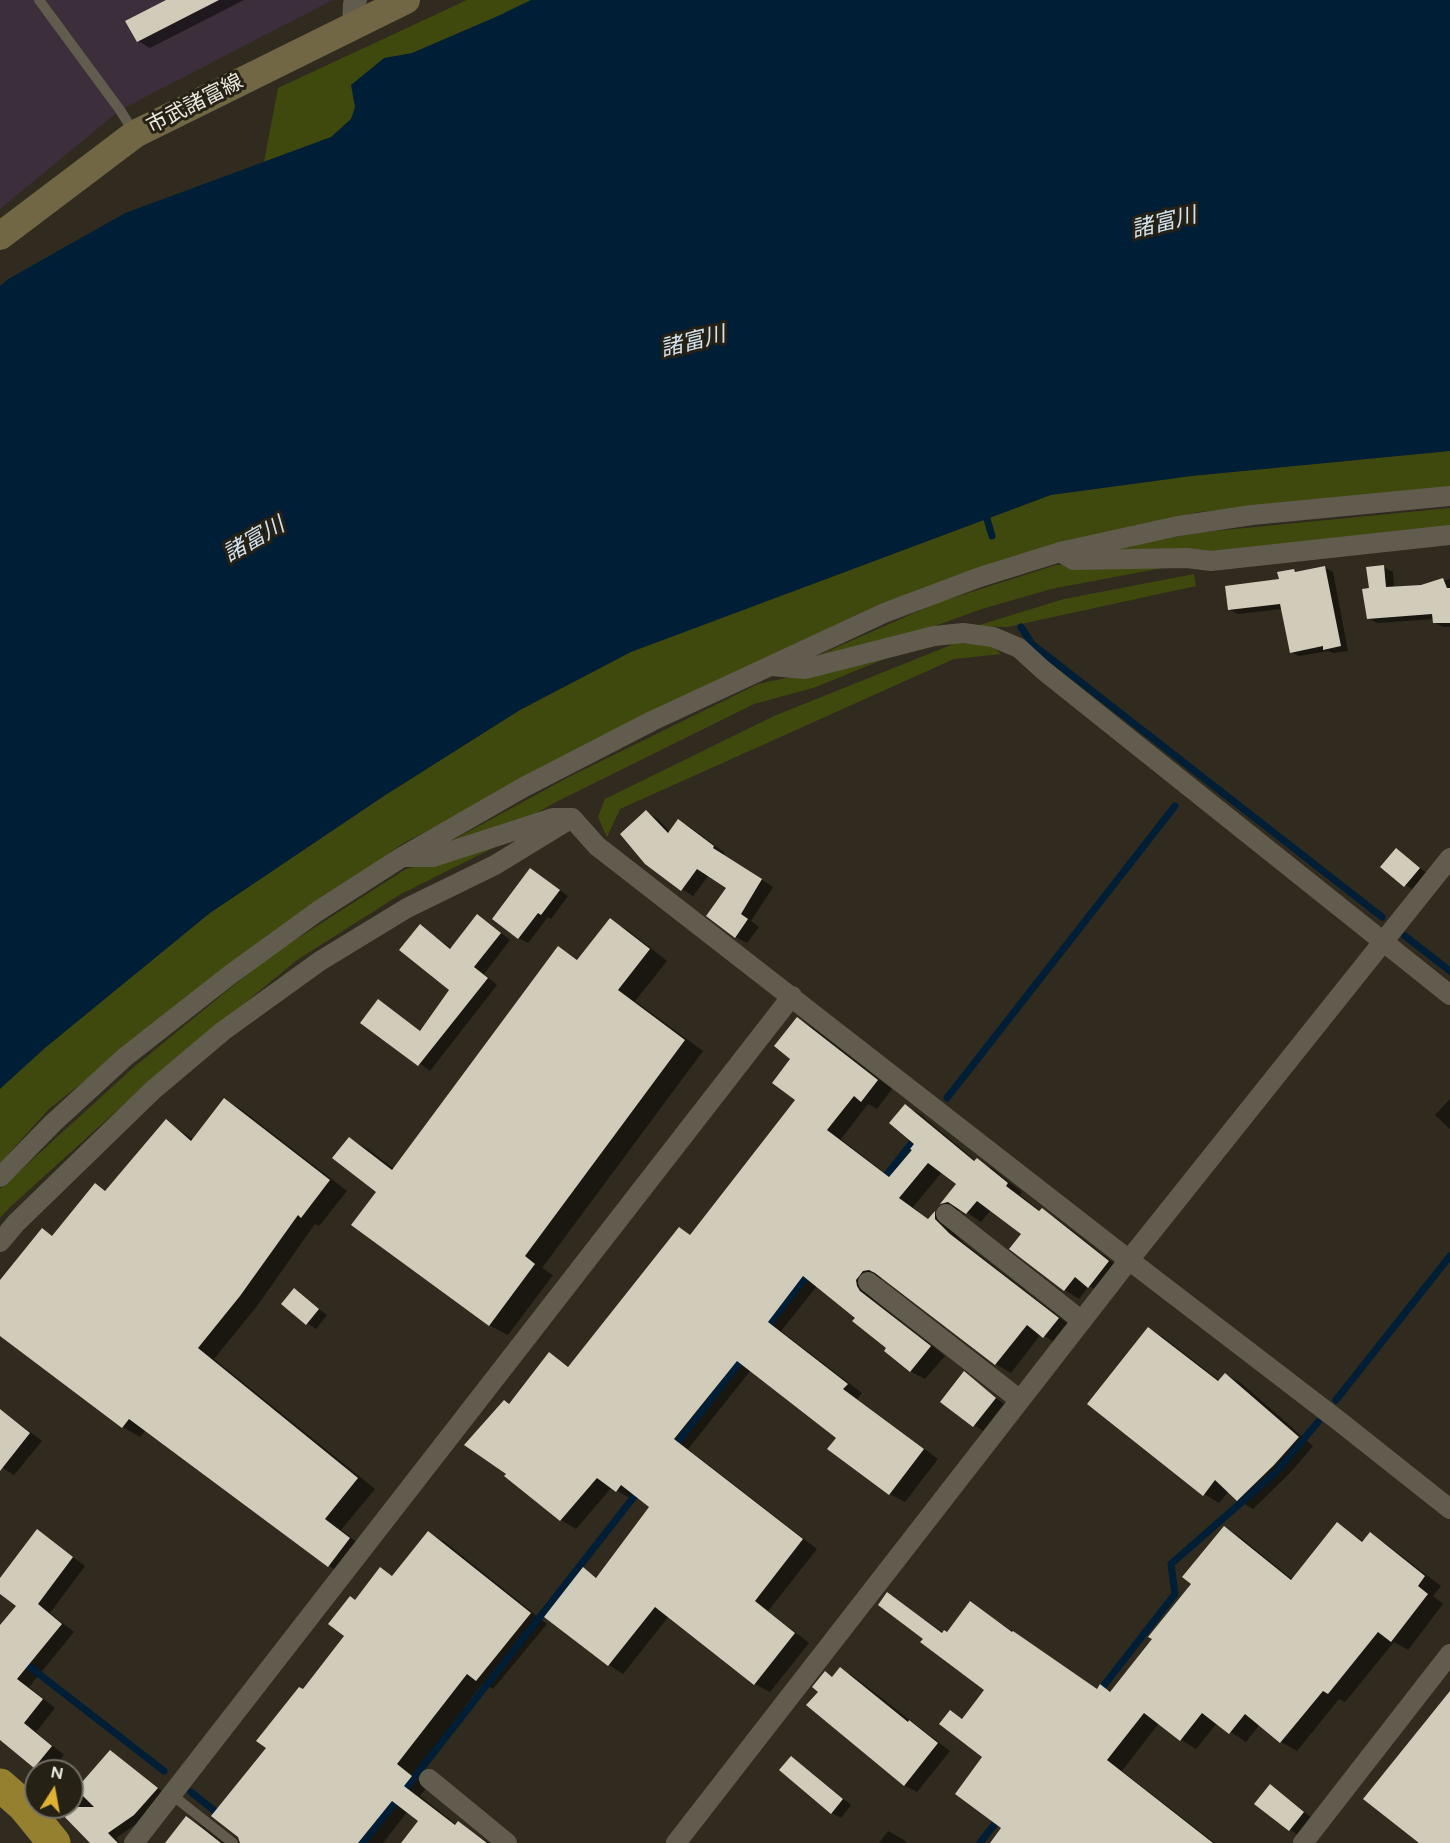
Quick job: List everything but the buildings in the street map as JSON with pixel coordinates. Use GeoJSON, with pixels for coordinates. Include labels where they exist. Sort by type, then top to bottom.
{"type":"FeatureCollection","features":[{"type":"Feature","properties":{"kind":"highway"},"geometry":{"type":"LineString","coordinates":[[0,1785],[24,1806],[54,1843]]}},
{"type":"Feature","properties":{"kind":"main road","name":"市武諸富線"},"geometry":{"type":"LineString","coordinates":[[0,236],[135,134],[353,7],[406,0]]}},
{"type":"Feature","properties":{"kind":"street"},"geometry":{"type":"LineString","coordinates":[[0,1177],[53,1123],[125,1057],[231,974],[318,911],[402,857],[524,787],[642,726],[884,613],[980,577],[1060,552],[1178,526],[1252,515],[1450,496]]}},
{"type":"Feature","properties":{"kind":"street"},"geometry":{"type":"LineString","coordinates":[[1060,552],[1074,560],[1186,558],[1211,561],[1450,535]]}},
{"type":"Feature","properties":{"kind":"street"},"geometry":{"type":"LineString","coordinates":[[770,666],[805,669],[934,636],[963,633],[993,637],[1019,648],[1052,678],[1384,940],[1450,995]]}},
{"type":"Feature","properties":{"kind":"street"},"geometry":{"type":"LineString","coordinates":[[402,857],[433,857],[553,818],[572,818],[597,846],[1129,1260],[1339,1420],[1450,1509]]}},
{"type":"Feature","properties":{"kind":"street"},"geometry":{"type":"LineString","coordinates":[[0,1242],[16,1223],[153,1090],[223,1031],[320,961],[407,908],[495,865],[572,818]]}},
{"type":"Feature","properties":{"kind":"street"},"geometry":{"type":"LineString","coordinates":[[676,1843],[1129,1260],[1450,858]]}},
{"type":"Feature","properties":{"kind":"street"},"geometry":{"type":"LineString","coordinates":[[134,1843],[792,996]]}},
{"type":"Feature","properties":{"kind":"street"},"geometry":{"type":"LineString","coordinates":[[946,1214],[1082,1321]]}},
{"type":"Feature","properties":{"kind":"street"},"geometry":{"type":"LineString","coordinates":[[868,1282],[1020,1400]]}},
{"type":"Feature","properties":{"kind":"street"},"geometry":{"type":"LineString","coordinates":[[1303,1843],[1450,1654]]}},
{"type":"Feature","properties":{"kind":"street"},"geometry":{"type":"LineString","coordinates":[[429,1779],[507,1843]]}},
{"type":"Feature","properties":{"kind":"lane"},"geometry":{"type":"LineString","coordinates":[[39,0],[135,134]]}},
{"type":"Feature","properties":{"kind":"lane"},"geometry":{"type":"LineString","coordinates":[[172,1794],[233,1843]]}},
{"type":"Feature","properties":{"kind":"shaded area"},"geometry":{"type":"Polygon","coordinates":[[[0,0],[333,0],[120,110],[0,209],[0,0]]]}},
{"type":"Feature","properties":{"kind":"green space"},"geometry":{"type":"Polygon","coordinates":[[[467,0],[577,0],[375,128],[0,286],[8,279],[125,213],[264,162],[278,88],[467,0]]]}},
{"type":"Feature","properties":{"kind":"green space"},"geometry":{"type":"Polygon","coordinates":[[[1450,422],[1450,488],[1198,512],[1053,544],[877,605],[636,720],[402,844],[225,970],[49,1109],[0,1163],[0,1037],[408,729],[1006,486],[1450,422]]]}},
{"type":"Feature","properties":{"kind":"green space"},"geometry":{"type":"Polygon","coordinates":[[[1450,508],[1450,530],[1202,553],[1084,555],[1194,533],[1450,508]]]}},
{"type":"Feature","properties":{"kind":"green space"},"geometry":{"type":"Polygon","coordinates":[[[1056,565],[1178,565],[1051,589],[982,609],[915,633],[810,659],[937,603],[1056,565]]]}},
{"type":"Feature","properties":{"kind":"green space"},"geometry":{"type":"Polygon","coordinates":[[[1194,574],[1196,586],[1007,627],[976,626],[1064,599],[1194,574]]]}},
{"type":"Feature","properties":{"kind":"green space"},"geometry":{"type":"Polygon","coordinates":[[[956,643],[991,645],[1001,654],[954,659],[620,809],[607,837],[598,817],[605,799],[774,716],[956,643]]]}},
{"type":"Feature","properties":{"kind":"green space"},"geometry":{"type":"Polygon","coordinates":[[[897,654],[813,688],[754,704],[554,803],[511,828],[429,853],[567,778],[758,684],[897,654]]]}},
{"type":"Feature","properties":{"kind":"green space"},"geometry":{"type":"Polygon","coordinates":[[[497,846],[401,894],[297,960],[145,1085],[0,1218],[0,1189],[134,1067],[267,958],[406,869],[497,846]]]}},
{"type":"Feature","properties":{"kind":"water","name":"諸富川"},"geometry":{"type":"Polygon","coordinates":[[[531,0],[1450,0],[1450,451],[1192,476],[1051,495],[631,652],[520,710],[384,796],[210,913],[45,1048],[0,1089],[0,286],[8,279],[125,213],[331,137],[351,119],[355,107],[351,85],[384,58],[412,53],[531,0]]]}},
{"type":"Feature","properties":{"kind":"waterway"},"geometry":{"type":"LineString","coordinates":[[985,512],[992,536]]}},
{"type":"Feature","properties":{"kind":"waterway"},"geometry":{"type":"LineString","coordinates":[[1021,627],[1032,644],[1382,917]]}},
{"type":"Feature","properties":{"kind":"waterway"},"geometry":{"type":"LineString","coordinates":[[947,1098],[1175,806]]}},
{"type":"Feature","properties":{"kind":"waterway"},"geometry":{"type":"LineString","coordinates":[[1405,936],[1450,971]]}},
{"type":"Feature","properties":{"kind":"waterway"},"geometry":{"type":"LineString","coordinates":[[882,1181],[918,1135]]}},
{"type":"Feature","properties":{"kind":"waterway"},"geometry":{"type":"LineString","coordinates":[[1336,1400],[1450,1256]]}},
{"type":"Feature","properties":{"kind":"waterway"},"geometry":{"type":"LineString","coordinates":[[765,1329],[810,1272]]}},
{"type":"Feature","properties":{"kind":"waterway"},"geometry":{"type":"LineString","coordinates":[[673,1448],[744,1357]]}},
{"type":"Feature","properties":{"kind":"waterway"},"geometry":{"type":"LineString","coordinates":[[1098,1693],[1175,1594],[1171,1564],[1276,1472],[1318,1422]]}},
{"type":"Feature","properties":{"kind":"waterway"},"geometry":{"type":"LineString","coordinates":[[363,1843],[640,1489]]}},
{"type":"Feature","properties":{"kind":"waterway"},"geometry":{"type":"LineString","coordinates":[[21,1660],[164,1771]]}},
{"type":"Feature","properties":{"kind":"waterway"},"geometry":{"type":"LineString","coordinates":[[191,1792],[221,1816]]}},
{"type":"Feature","properties":{"kind":"waterway"},"geometry":{"type":"LineString","coordinates":[[980,1843],[1000,1817]]}}]}
